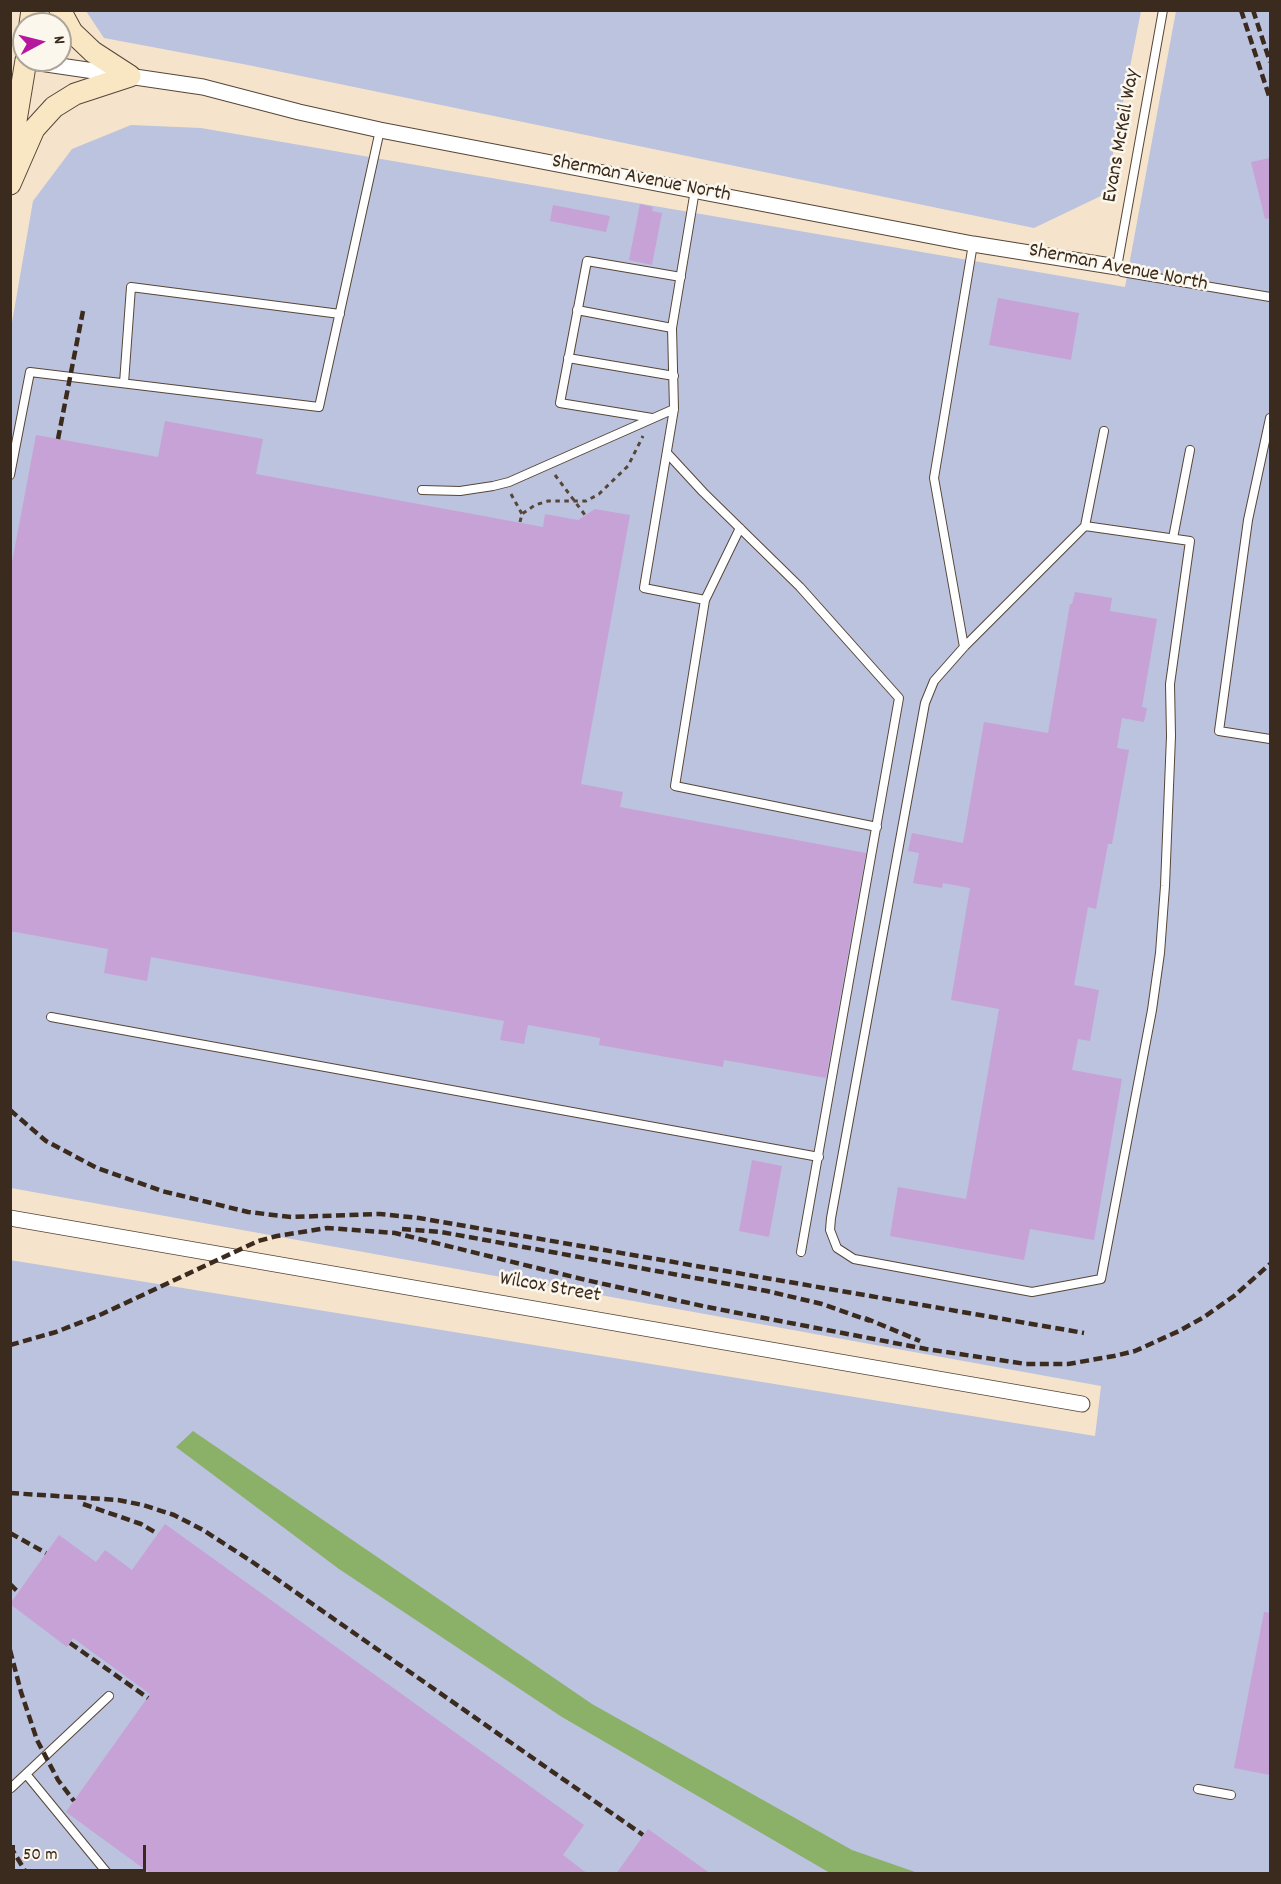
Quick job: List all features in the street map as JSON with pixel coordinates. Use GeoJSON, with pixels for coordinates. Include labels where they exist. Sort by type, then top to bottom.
{"type":"FeatureCollection","features":[{"type":"Feature","properties":{"kind":"main road"},"geometry":{"type":"LineString","coordinates":[[60,10],[72,32],[93,52],[130,76]]}},
{"type":"Feature","properties":{"kind":"main road"},"geometry":{"type":"LineString","coordinates":[[10,157],[24,72]]}},
{"type":"Feature","properties":{"kind":"main road"},"geometry":{"type":"LineString","coordinates":[[10,184],[34,129],[54,107],[75,94],[130,76]]}},
{"type":"Feature","properties":{"kind":"street","name":"Sherman Avenue North"},"geometry":{"type":"LineString","coordinates":[[72,67],[203,87],[300,112],[380,129],[973,244],[1117,267]]}},
{"type":"Feature","properties":{"kind":"street","name":"Wilcox Street"},"geometry":{"type":"LineString","coordinates":[[10,1218],[1082,1404]]}},
{"type":"Feature","properties":{"kind":"lane","name":"Evans McKeil Way"},"geometry":{"type":"LineString","coordinates":[[1117,267],[1163,10]]}},
{"type":"Feature","properties":{"kind":"lane"},"geometry":{"type":"LineString","coordinates":[[10,475],[30,372],[319,407],[380,129]]}},
{"type":"Feature","properties":{"kind":"lane"},"geometry":{"type":"LineString","coordinates":[[695,190],[672,327],[674,409],[644,588],[705,600]]}},
{"type":"Feature","properties":{"kind":"lane"},"geometry":{"type":"LineString","coordinates":[[964,646],[933,478],[973,244]]}},
{"type":"Feature","properties":{"kind":"lane"},"geometry":{"type":"LineString","coordinates":[[652,418],[560,403],[587,261],[681,277]]}},
{"type":"Feature","properties":{"kind":"lane","name":"Sherman Avenue North"},"geometry":{"type":"LineString","coordinates":[[1117,267],[1122,272],[1270,297]]}},
{"type":"Feature","properties":{"kind":"lane"},"geometry":{"type":"LineString","coordinates":[[124,383],[131,287],[339,315]]}},
{"type":"Feature","properties":{"kind":"lane"},"geometry":{"type":"LineString","coordinates":[[577,310],[672,327]]}},
{"type":"Feature","properties":{"kind":"lane"},"geometry":{"type":"LineString","coordinates":[[568,358],[674,376]]}},
{"type":"Feature","properties":{"kind":"lane"},"geometry":{"type":"LineString","coordinates":[[422,490],[460,491],[505,483],[674,409]]}},
{"type":"Feature","properties":{"kind":"lane"},"geometry":{"type":"LineString","coordinates":[[1270,418],[1269,438],[1248,520],[1219,730],[1270,739]]}},
{"type":"Feature","properties":{"kind":"lane"},"geometry":{"type":"LineString","coordinates":[[1085,526],[1190,541],[1170,684],[1171,736],[1166,886],[1160,953],[1152,1010],[1101,1279],[1044,1290],[1018,1291],[854,1259],[837,1248],[830,1230],[831,1218],[924,703],[934,681],[964,646],[1085,526],[1104,432]]}},
{"type":"Feature","properties":{"kind":"lane"},"geometry":{"type":"LineString","coordinates":[[1173,538],[1190,450]]}},
{"type":"Feature","properties":{"kind":"lane"},"geometry":{"type":"LineString","coordinates":[[668,453],[800,586],[899,698],[801,1252]]}},
{"type":"Feature","properties":{"kind":"lane"},"geometry":{"type":"LineString","coordinates":[[740,528],[705,600],[675,786],[877,827]]}},
{"type":"Feature","properties":{"kind":"lane"},"geometry":{"type":"LineString","coordinates":[[51,1017],[819,1157]]}},
{"type":"Feature","properties":{"kind":"lane"},"geometry":{"type":"LineString","coordinates":[[11,1788],[109,1696]]}},
{"type":"Feature","properties":{"kind":"lane"},"geometry":{"type":"LineString","coordinates":[[26,1774],[108,1874]]}},
{"type":"Feature","properties":{"kind":"lane"},"geometry":{"type":"LineString","coordinates":[[1198,1789],[1231,1795]]}},
{"type":"Feature","properties":{"kind":"path"},"geometry":{"type":"LineString","coordinates":[[522,514],[542,502],[586,501],[593,498],[628,466],[652,418]]}},
{"type":"Feature","properties":{"kind":"path"},"geometry":{"type":"LineString","coordinates":[[549,465],[585,515]]}},
{"type":"Feature","properties":{"kind":"path"},"geometry":{"type":"LineString","coordinates":[[505,483],[522,514],[520,522]]}},
{"type":"Feature","properties":{"kind":"shaded area"},"geometry":{"type":"Polygon","coordinates":[[[86,11],[1141,11],[1105,194],[1034,228],[248,65],[104,38],[86,11]]]}},
{"type":"Feature","properties":{"kind":"shaded area"},"geometry":{"type":"Polygon","coordinates":[[[1176,11],[1270,11],[1270,1873],[11,1873],[10,1260],[1095,1436],[1101,1386],[11,1188],[11,328],[33,201],[72,149],[131,125],[201,128],[1125,287],[1176,11]]]}},
{"type":"Feature","properties":{"kind":"green space"},"geometry":{"type":"Polygon","coordinates":[[[193,1431],[592,1704],[852,1850],[918,1873],[830,1873],[562,1717],[339,1569],[176,1447],[193,1431]]]}},
{"type":"Feature","properties":{"kind":"building"},"geometry":{"type":"Polygon","coordinates":[[[1270,158],[1270,218],[1265,219],[1251,162],[1270,158]]]}},
{"type":"Feature","properties":{"kind":"building"},"geometry":{"type":"Polygon","coordinates":[[[640,204],[653,207],[652,211],[662,213],[652,265],[629,260],[640,204]]]}},
{"type":"Feature","properties":{"kind":"building"},"geometry":{"type":"Polygon","coordinates":[[[553,205],[610,216],[606,232],[550,221],[553,205]]]}},
{"type":"Feature","properties":{"kind":"building"},"geometry":{"type":"Polygon","coordinates":[[[998,298],[1079,313],[1071,360],[989,345],[998,298]]]}},
{"type":"Feature","properties":{"kind":"building"},"geometry":{"type":"Polygon","coordinates":[[[165,421],[263,439],[256,474],[543,527],[545,514],[578,520],[595,509],[630,515],[581,784],[623,792],[620,807],[866,853],[826,1078],[724,1060],[723,1067],[599,1045],[600,1038],[528,1025],[524,1044],[500,1040],[504,1021],[151,957],[147,981],[104,973],[108,949],[10,931],[10,573],[36,435],[158,457],[165,421]]]}},
{"type":"Feature","properties":{"kind":"building"},"geometry":{"type":"Polygon","coordinates":[[[1075,592],[1112,598],[1110,611],[1157,619],[1142,707],[1147,708],[1144,722],[1122,718],[1117,748],[1129,750],[1112,844],[1108,844],[1096,909],[1088,907],[1074,985],[1099,990],[1090,1041],[1078,1039],[1072,1070],[1122,1079],[1094,1240],[1030,1229],[1024,1260],[890,1236],[898,1187],[966,1199],[999,1009],[951,1000],[970,888],[943,883],[942,888],[913,883],[919,853],[908,851],[912,833],[963,843],[984,722],[1048,733],[1070,604],[1072,604],[1075,592]]]}},
{"type":"Feature","properties":{"kind":"building"},"geometry":{"type":"Polygon","coordinates":[[[752,1160],[782,1166],[769,1237],[739,1231],[752,1160]]]}},
{"type":"Feature","properties":{"kind":"building"},"geometry":{"type":"Polygon","coordinates":[[[165,1524],[584,1825],[563,1855],[588,1874],[151,1874],[66,1812],[150,1694],[73,1638],[67,1647],[10,1604],[59,1535],[96,1562],[105,1550],[132,1570],[165,1524]]]}},
{"type":"Feature","properties":{"kind":"building"},"geometry":{"type":"Polygon","coordinates":[[[1264,1612],[1270,1613],[1270,1775],[1234,1768],[1264,1612]]]}},
{"type":"Feature","properties":{"kind":"building"},"geometry":{"type":"Polygon","coordinates":[[[648,1829],[711,1874],[616,1874],[648,1829]]]}},
{"type":"Feature","properties":{"kind":"railway"},"geometry":{"type":"LineString","coordinates":[[1241,10],[1270,99]]}},
{"type":"Feature","properties":{"kind":"railway"},"geometry":{"type":"LineString","coordinates":[[1253,10],[1270,62]]}},
{"type":"Feature","properties":{"kind":"railway"},"geometry":{"type":"LineString","coordinates":[[58,439],[83,311]]}},
{"type":"Feature","properties":{"kind":"railway"},"geometry":{"type":"LineString","coordinates":[[10,1110],[46,1141],[97,1168],[162,1191],[248,1212],[291,1217],[380,1214],[419,1218],[1084,1333]]}},
{"type":"Feature","properties":{"kind":"railway"},"geometry":{"type":"LineString","coordinates":[[10,1345],[56,1332],[102,1314],[258,1241],[327,1228],[395,1233],[707,1307],[926,1349],[1026,1364],[1068,1364],[1135,1351],[1204,1317],[1234,1296],[1270,1264]]}},
{"type":"Feature","properties":{"kind":"railway"},"geometry":{"type":"LineString","coordinates":[[402,1229],[441,1232],[767,1291],[822,1304],[870,1321]]}},
{"type":"Feature","properties":{"kind":"railway"},"geometry":{"type":"LineString","coordinates":[[865,1318],[920,1341]]}},
{"type":"Feature","properties":{"kind":"railway"},"geometry":{"type":"LineString","coordinates":[[10,1493],[118,1500],[174,1515],[203,1530],[251,1561],[643,1835]]}},
{"type":"Feature","properties":{"kind":"railway"},"geometry":{"type":"LineString","coordinates":[[83,1504],[141,1524],[158,1534]]}},
{"type":"Feature","properties":{"kind":"railway"},"geometry":{"type":"LineString","coordinates":[[10,1533],[46,1553]]}},
{"type":"Feature","properties":{"kind":"railway"},"geometry":{"type":"LineString","coordinates":[[10,1584],[19,1593]]}},
{"type":"Feature","properties":{"kind":"railway"},"geometry":{"type":"LineString","coordinates":[[70,1643],[148,1698]]}},
{"type":"Feature","properties":{"kind":"railway"},"geometry":{"type":"LineString","coordinates":[[10,1650],[37,1740],[58,1780],[74,1801]]}},
{"type":"Feature","properties":{"kind":"railway"},"geometry":{"type":"LineString","coordinates":[[10,1846],[27,1874]]}}]}
